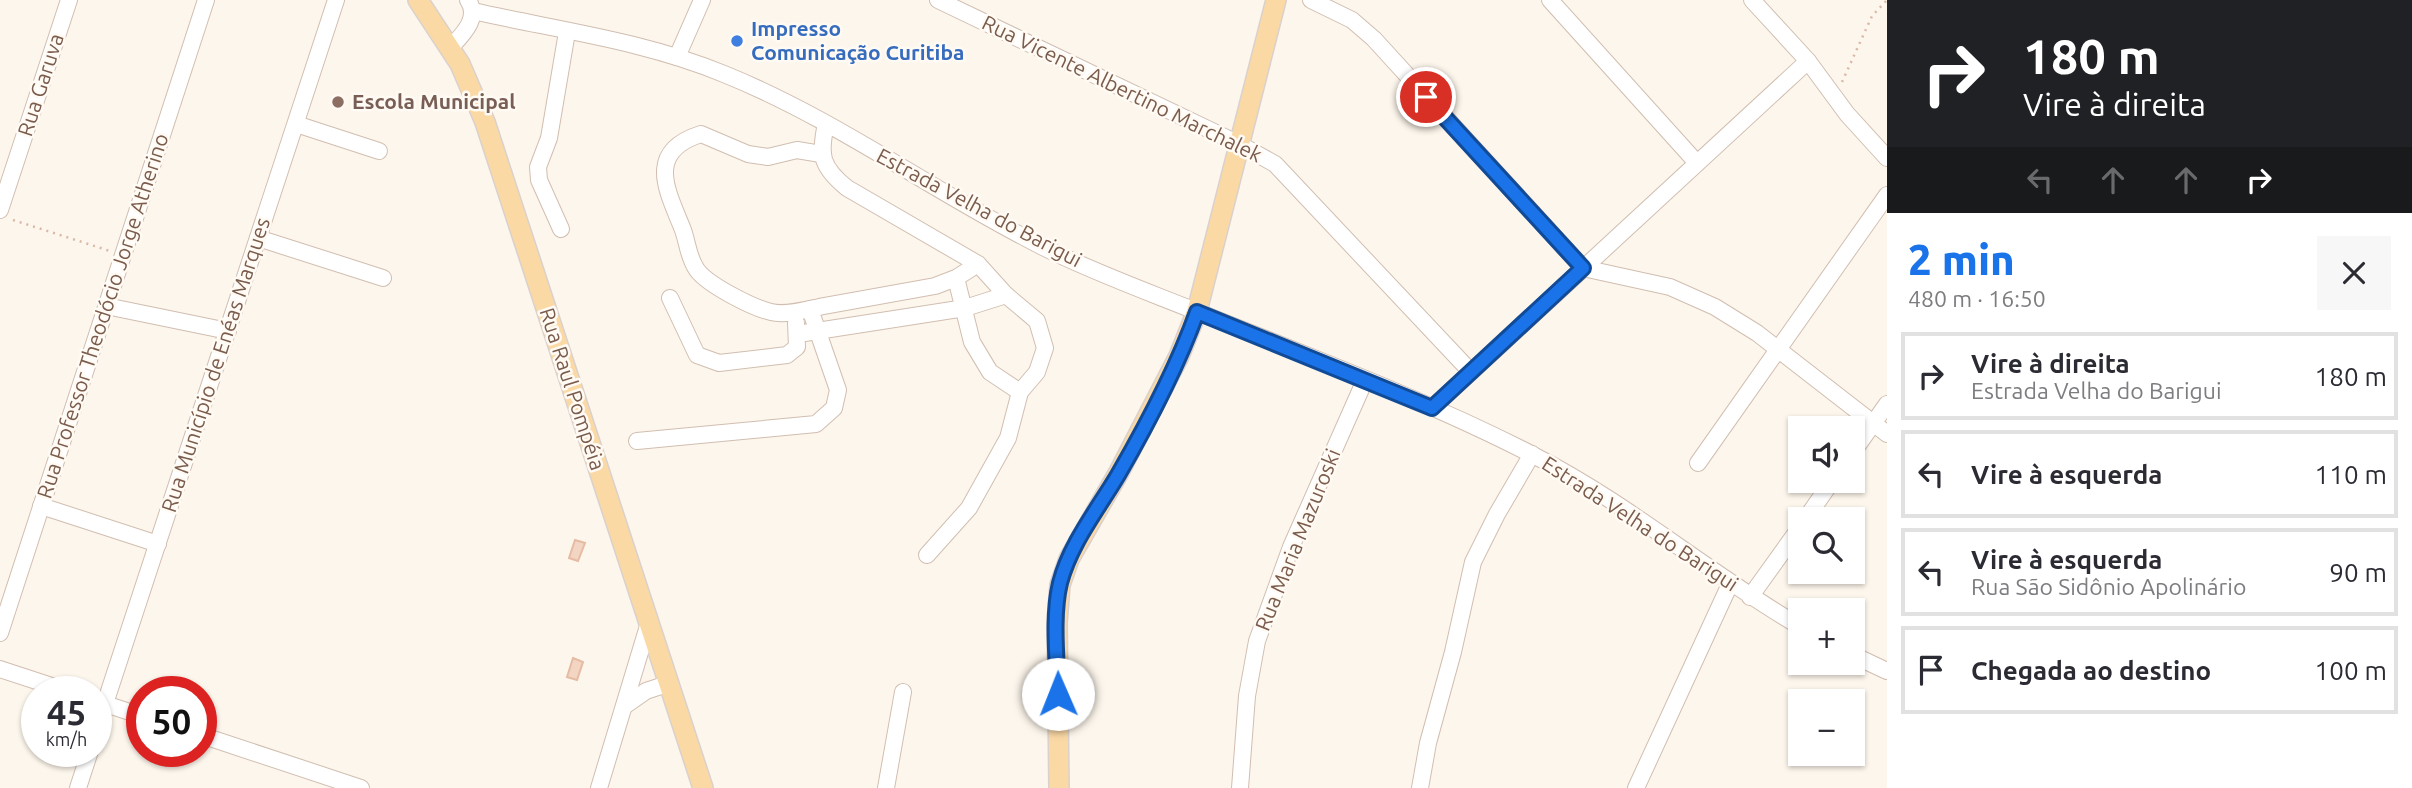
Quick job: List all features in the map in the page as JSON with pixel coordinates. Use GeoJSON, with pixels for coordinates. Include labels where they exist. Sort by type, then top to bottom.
{"type":"FeatureCollection","features":[{"type":"Feature","properties":{"kind":"main road","name":"Rua Raul Pompéia"},"geometry":{"type":"LineString","coordinates":[[418,0],[451,47],[472,89],[496,153],[703,788]]}},
{"type":"Feature","properties":{"kind":"main road"},"geometry":{"type":"LineString","coordinates":[[1059,788],[1057,623],[1060,585],[1069,559],[1119,472],[1173,368],[1197,312],[1276,0]]}},
{"type":"Feature","properties":{"kind":"street","name":"Rua Garuva"},"geometry":{"type":"LineString","coordinates":[[6,215],[69,0]]}},
{"type":"Feature","properties":{"kind":"street","name":"Rua Professor Theodócio Jorge Atherino"},"geometry":{"type":"LineString","coordinates":[[0,633],[206,0]]}},
{"type":"Feature","properties":{"kind":"street","name":"Rua Município de Enéas Marques"},"geometry":{"type":"LineString","coordinates":[[110,676],[158,544],[336,0]]}},
{"type":"Feature","properties":{"kind":"street"},"geometry":{"type":"LineString","coordinates":[[677,57],[702,0]]}},
{"type":"Feature","properties":{"kind":"street","name":"Rua Vicente Albertino Marchalek"},"geometry":{"type":"LineString","coordinates":[[938,0],[1239,144],[1275,164],[1471,372]]}},
{"type":"Feature","properties":{"kind":"street"},"geometry":{"type":"LineString","coordinates":[[1311,0],[1352,20],[1374,39],[1583,268],[1652,282],[1693,296],[1736,318],[1887,434]]}},
{"type":"Feature","properties":{"kind":"street"},"geometry":{"type":"LineString","coordinates":[[1549,0],[1697,163]]}},
{"type":"Feature","properties":{"kind":"street"},"geometry":{"type":"LineString","coordinates":[[1752,0],[1808,61],[1858,128],[1887,158]]}},
{"type":"Feature","properties":{"kind":"street"},"geometry":{"type":"LineString","coordinates":[[451,47],[467,29],[471,6]]}},
{"type":"Feature","properties":{"kind":"street","name":"Estrada Velha do Barigui"},"geometry":{"type":"LineString","coordinates":[[471,6],[677,57],[752,86],[826,124],[1044,248],[1432,408],[1532,454],[1579,480],[1730,584],[1788,619]]}},
{"type":"Feature","properties":{"kind":"street"},"geometry":{"type":"LineString","coordinates":[[561,229],[539,180],[538,167],[548,138],[568,32]]}},
{"type":"Feature","properties":{"kind":"street"},"geometry":{"type":"LineString","coordinates":[[1432,408],[1808,61]]}},
{"type":"Feature","properties":{"kind":"street"},"geometry":{"type":"LineString","coordinates":[[296,124],[379,151]]}},
{"type":"Feature","properties":{"kind":"street"},"geometry":{"type":"LineString","coordinates":[[826,124],[821,154],[833,177],[847,188],[978,264],[1006,295],[1037,321],[1045,348],[1037,372],[1020,392],[1008,438],[969,508],[927,555]]}},
{"type":"Feature","properties":{"kind":"street"},"geometry":{"type":"LineString","coordinates":[[821,154],[797,150],[768,157],[748,154],[701,134],[687,138],[672,153],[663,171],[668,196],[685,234],[688,255],[698,273],[741,301],[774,313],[936,286],[956,278],[978,264]]}},
{"type":"Feature","properties":{"kind":"street"},"geometry":{"type":"LineString","coordinates":[[1698,463],[1887,194]]}},
{"type":"Feature","properties":{"kind":"street"},"geometry":{"type":"LineString","coordinates":[[258,238],[383,278]]}},
{"type":"Feature","properties":{"kind":"street"},"geometry":{"type":"LineString","coordinates":[[956,278],[972,342],[990,372],[1020,392]]}},
{"type":"Feature","properties":{"kind":"street"},"geometry":{"type":"LineString","coordinates":[[798,334],[965,308],[1006,295]]}},
{"type":"Feature","properties":{"kind":"street"},"geometry":{"type":"LineString","coordinates":[[670,298],[697,355],[719,363],[787,355],[797,346],[802,310]]}},
{"type":"Feature","properties":{"kind":"street"},"geometry":{"type":"LineString","coordinates":[[106,306],[228,331]]}},
{"type":"Feature","properties":{"kind":"street"},"geometry":{"type":"LineString","coordinates":[[637,441],[816,424],[834,408],[838,390],[818,331],[802,310]]}},
{"type":"Feature","properties":{"kind":"street","name":"Rua Maria Mazuroski"},"geometry":{"type":"LineString","coordinates":[[1240,788],[1247,696],[1257,641],[1292,547],[1365,380]]}},
{"type":"Feature","properties":{"kind":"street"},"geometry":{"type":"LineString","coordinates":[[1865,435],[1887,404]]}},
{"type":"Feature","properties":{"kind":"street"},"geometry":{"type":"LineString","coordinates":[[1420,788],[1428,743],[1454,652],[1473,562],[1497,513],[1532,454]]}},
{"type":"Feature","properties":{"kind":"street"},"geometry":{"type":"LineString","coordinates":[[41,506],[158,544]]}},
{"type":"Feature","properties":{"kind":"street"},"geometry":{"type":"LineString","coordinates":[[1750,597],[1788,544]]}},
{"type":"Feature","properties":{"kind":"street"},"geometry":{"type":"LineString","coordinates":[[1636,788],[1730,584]]}},
{"type":"Feature","properties":{"kind":"street"},"geometry":{"type":"LineString","coordinates":[[599,788],[648,626]]}},
{"type":"Feature","properties":{"kind":"street"},"geometry":{"type":"LineString","coordinates":[[1865,661],[1887,671]]}},
{"type":"Feature","properties":{"kind":"street"},"geometry":{"type":"LineString","coordinates":[[0,669],[21,676]]}},
{"type":"Feature","properties":{"kind":"street"},"geometry":{"type":"LineString","coordinates":[[626,705],[646,691],[667,684]]}},
{"type":"Feature","properties":{"kind":"street"},"geometry":{"type":"LineString","coordinates":[[886,788],[903,692]]}},
{"type":"Feature","properties":{"kind":"street"},"geometry":{"type":"LineString","coordinates":[[217,742],[340,785],[361,788]]}},
{"type":"Feature","properties":{"kind":"street"},"geometry":{"type":"LineString","coordinates":[[78,788],[85,767]]}},
{"type":"Feature","properties":{"kind":"path"},"geometry":{"type":"LineString","coordinates":[[1835,98],[1872,16],[1887,0]]}},
{"type":"Feature","properties":{"kind":"path"},"geometry":{"type":"LineString","coordinates":[[6,215],[123,255]]}},
{"type":"Feature","properties":{"kind":"building"},"geometry":{"type":"Polygon","coordinates":[[[575,540],[585,543],[578,561],[569,558],[575,540]]]}},
{"type":"Feature","properties":{"kind":"building"},"geometry":{"type":"Polygon","coordinates":[[[573,658],[583,662],[577,680],[567,677],[573,658]]]}},
{"type":"Feature","properties":{"kind":"place","name":"Impresso Comunicação Curitiba"},"geometry":{"type":"Point","coordinates":[737,41]}},
{"type":"Feature","properties":{"kind":"place","name":"Escola Municipal"},"geometry":{"type":"Point","coordinates":[338,102]}},
{"type":"Feature","properties":{"kind":"route"},"geometry":{"type":"LineString","coordinates":[[1058,694],[1057,601],[1064,571],[1078,541],[1138,437],[1179,356],[1197,312],[1432,408],[1583,268],[1426,97]]}}]}
